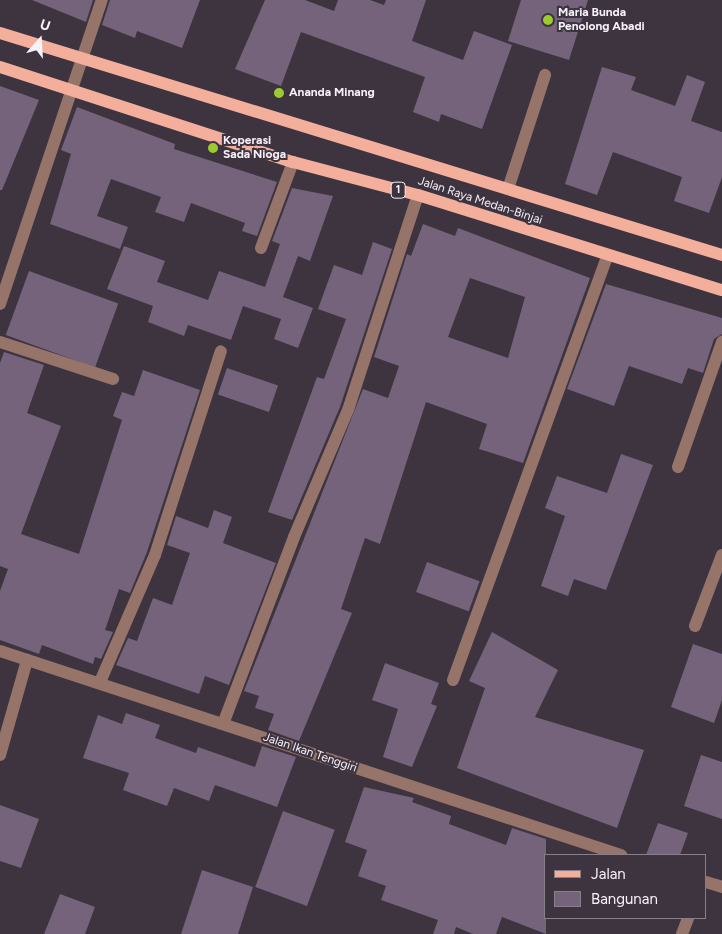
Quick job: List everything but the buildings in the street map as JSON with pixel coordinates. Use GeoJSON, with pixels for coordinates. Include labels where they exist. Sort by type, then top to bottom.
{"type":"FeatureCollection","features":[{"type":"Feature","properties":{"kind":"main road","name":"Jalan Raya Medan-Binjai"},"geometry":{"type":"LineString","coordinates":[[0,33],[84,57],[722,255]]}},
{"type":"Feature","properties":{"kind":"main road","name":"Jalan Raya Medan-Binjai"},"geometry":{"type":"LineString","coordinates":[[0,67],[293,162],[418,195],[607,256],[722,290]]}},
{"type":"Feature","properties":{"kind":"street"},"geometry":{"type":"LineString","coordinates":[[0,304],[74,90],[102,0]]}},
{"type":"Feature","properties":{"kind":"street"},"geometry":{"type":"LineString","coordinates":[[508,189],[545,75]]}},
{"type":"Feature","properties":{"kind":"street"},"geometry":{"type":"LineString","coordinates":[[261,248],[293,162]]}},
{"type":"Feature","properties":{"kind":"street"},"geometry":{"type":"LineString","coordinates":[[223,724],[294,537],[348,410],[418,195]]}},
{"type":"Feature","properties":{"kind":"street"},"geometry":{"type":"LineString","coordinates":[[453,680],[607,256]]}},
{"type":"Feature","properties":{"kind":"street"},"geometry":{"type":"LineString","coordinates":[[0,342],[113,379]]}},
{"type":"Feature","properties":{"kind":"street"},"geometry":{"type":"LineString","coordinates":[[678,468],[722,342]]}},
{"type":"Feature","properties":{"kind":"street"},"geometry":{"type":"LineString","coordinates":[[100,682],[155,555],[221,351]]}},
{"type":"Feature","properties":{"kind":"street"},"geometry":{"type":"LineString","coordinates":[[695,626],[722,555]]}},
{"type":"Feature","properties":{"kind":"street","name":"Jalan Ikan Tenggiri"},"geometry":{"type":"LineString","coordinates":[[0,651],[100,682],[618,854]]}},
{"type":"Feature","properties":{"kind":"street"},"geometry":{"type":"LineString","coordinates":[[0,755],[27,660]]}},
{"type":"Feature","properties":{"kind":"street"},"geometry":{"type":"LineString","coordinates":[[707,882],[722,887]]}},
{"type":"Feature","properties":{"kind":"street"},"geometry":{"type":"LineString","coordinates":[[682,934],[688,919]]}},
{"type":"Feature","properties":{"kind":"place","name":"Maria Bunda Penolong Abadi"},"geometry":{"type":"Point","coordinates":[548,20]}},
{"type":"Feature","properties":{"kind":"place","name":"Ananda Minang"},"geometry":{"type":"Point","coordinates":[279,93]}},
{"type":"Feature","properties":{"kind":"place","name":"Koperasi Sada Nioga"},"geometry":{"type":"Point","coordinates":[213,148]}}]}
